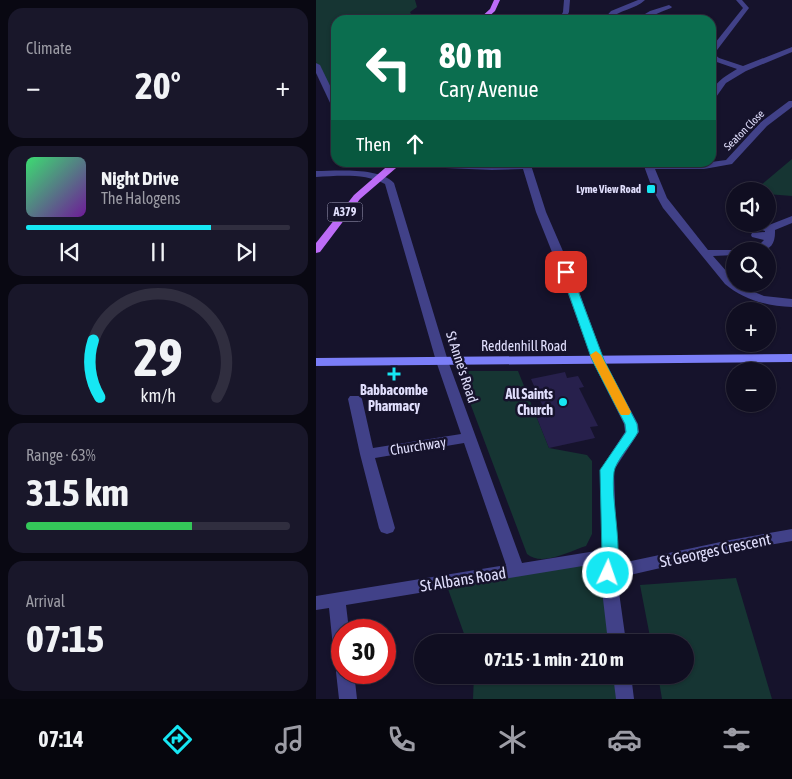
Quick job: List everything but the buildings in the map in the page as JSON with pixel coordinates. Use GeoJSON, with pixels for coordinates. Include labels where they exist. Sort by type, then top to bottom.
{"type":"FeatureCollection","features":[{"type":"Feature","properties":{"kind":"main road"},"geometry":{"type":"LineString","coordinates":[[487,15],[493,10],[497,0]]}},
{"type":"Feature","properties":{"kind":"main road","name":"A379"},"geometry":{"type":"LineString","coordinates":[[316,250],[357,197],[378,177],[393,167]]}},
{"type":"Feature","properties":{"kind":"street"},"geometry":{"type":"LineString","coordinates":[[564,15],[567,0]]}},
{"type":"Feature","properties":{"kind":"street"},"geometry":{"type":"LineString","coordinates":[[611,15],[642,0]]}},
{"type":"Feature","properties":{"kind":"street"},"geometry":{"type":"LineString","coordinates":[[716,47],[746,8],[738,0]]}},
{"type":"Feature","properties":{"kind":"street"},"geometry":{"type":"LineString","coordinates":[[647,15],[669,7]]}},
{"type":"Feature","properties":{"kind":"street"},"geometry":{"type":"LineString","coordinates":[[716,90],[722,81],[743,68],[792,49]]}},
{"type":"Feature","properties":{"kind":"street"},"geometry":{"type":"LineString","coordinates":[[778,53],[792,60]]}},
{"type":"Feature","properties":{"kind":"street"},"geometry":{"type":"LineString","coordinates":[[716,60],[743,68]]}},
{"type":"Feature","properties":{"kind":"street"},"geometry":{"type":"LineString","coordinates":[[316,65],[331,96]]}},
{"type":"Feature","properties":{"kind":"street"},"geometry":{"type":"LineString","coordinates":[[716,80],[722,81]]}},
{"type":"Feature","properties":{"kind":"street","name":"Seaton Close"},"geometry":{"type":"LineString","coordinates":[[716,164],[729,162],[764,124],[792,102]]}},
{"type":"Feature","properties":{"kind":"street"},"geometry":{"type":"LineString","coordinates":[[527,167],[598,360],[631,424],[632,432],[607,470],[610,555],[608,573],[617,634]]}},
{"type":"Feature","properties":{"kind":"street"},"geometry":{"type":"LineString","coordinates":[[650,167],[663,204],[734,287],[766,301],[792,303]]}},
{"type":"Feature","properties":{"kind":"street"},"geometry":{"type":"LineString","coordinates":[[316,174],[350,168],[378,177]]}},
{"type":"Feature","properties":{"kind":"street","name":"St Anne's Road"},"geometry":{"type":"LineString","coordinates":[[378,177],[389,183],[442,362],[516,570]]}},
{"type":"Feature","properties":{"kind":"street"},"geometry":{"type":"LineString","coordinates":[[768,242],[771,233],[792,219]]}},
{"type":"Feature","properties":{"kind":"street"},"geometry":{"type":"LineString","coordinates":[[705,253],[726,252]]}},
{"type":"Feature","properties":{"kind":"street","name":"Reddenhill Road"},"geometry":{"type":"LineString","coordinates":[[316,362],[792,358]]}},
{"type":"Feature","properties":{"kind":"street"},"geometry":{"type":"LineString","coordinates":[[355,399],[367,454],[387,528]]}},
{"type":"Feature","properties":{"kind":"street","name":"Churchway"},"geometry":{"type":"LineString","coordinates":[[367,454],[470,437]]}},
{"type":"Feature","properties":{"kind":"street","name":"St Georges Crescent"},"geometry":{"type":"LineString","coordinates":[[608,573],[792,534]]}},
{"type":"Feature","properties":{"kind":"street","name":"St Albans Road"},"geometry":{"type":"LineString","coordinates":[[316,603],[610,555]]}},
{"type":"Feature","properties":{"kind":"street"},"geometry":{"type":"LineString","coordinates":[[337,600],[339,619]]}},
{"type":"Feature","properties":{"kind":"street"},"geometry":{"type":"LineString","coordinates":[[346,684],[348,699]]}},
{"type":"Feature","properties":{"kind":"street"},"geometry":{"type":"LineString","coordinates":[[623,684],[625,699]]}},
{"type":"Feature","properties":{"kind":"green space"},"geometry":{"type":"Polygon","coordinates":[[[316,0],[415,0],[417,7],[410,12],[412,15],[331,15],[331,89],[325,89],[316,62],[316,0]]]}},
{"type":"Feature","properties":{"kind":"green space"},"geometry":{"type":"Polygon","coordinates":[[[792,159],[792,196],[776,195],[776,182],[765,182],[792,159]]]}},
{"type":"Feature","properties":{"kind":"green space"},"geometry":{"type":"Polygon","coordinates":[[[458,371],[518,371],[549,448],[587,455],[592,461],[592,534],[586,546],[556,557],[540,559],[533,558],[527,554],[458,371]]]}},
{"type":"Feature","properties":{"kind":"green space"},"geometry":{"type":"Polygon","coordinates":[[[603,560],[602,575],[610,634],[464,634],[448,589],[603,560]]]}},
{"type":"Feature","properties":{"kind":"green space"},"geometry":{"type":"Polygon","coordinates":[[[736,578],[772,699],[662,699],[660,684],[694,684],[694,634],[649,634],[640,585],[736,578]]]}},
{"type":"Feature","properties":{"kind":"green space"},"geometry":{"type":"Polygon","coordinates":[[[474,684],[616,684],[619,699],[473,699],[474,684]]]}},
{"type":"Feature","properties":{"kind":"slow traffic"},"geometry":{"type":"LineString","coordinates":[[596,355],[625,412]]}},
{"type":"Feature","properties":{"kind":"place","name":"Lyme View Road"},"geometry":{"type":"Point","coordinates":[651,189]}},
{"type":"Feature","properties":{"kind":"place","name":"Babbacombe Pharmacy"},"geometry":{"type":"Point","coordinates":[394,374]}},
{"type":"Feature","properties":{"kind":"place","name":"All Saints Church"},"geometry":{"type":"Point","coordinates":[563,402]}},
{"type":"Feature","properties":{"kind":"route"},"geometry":{"type":"LineString","coordinates":[[566,272],[598,360],[631,424],[632,432],[607,470],[606,494],[610,555],[608,573]]}}]}
